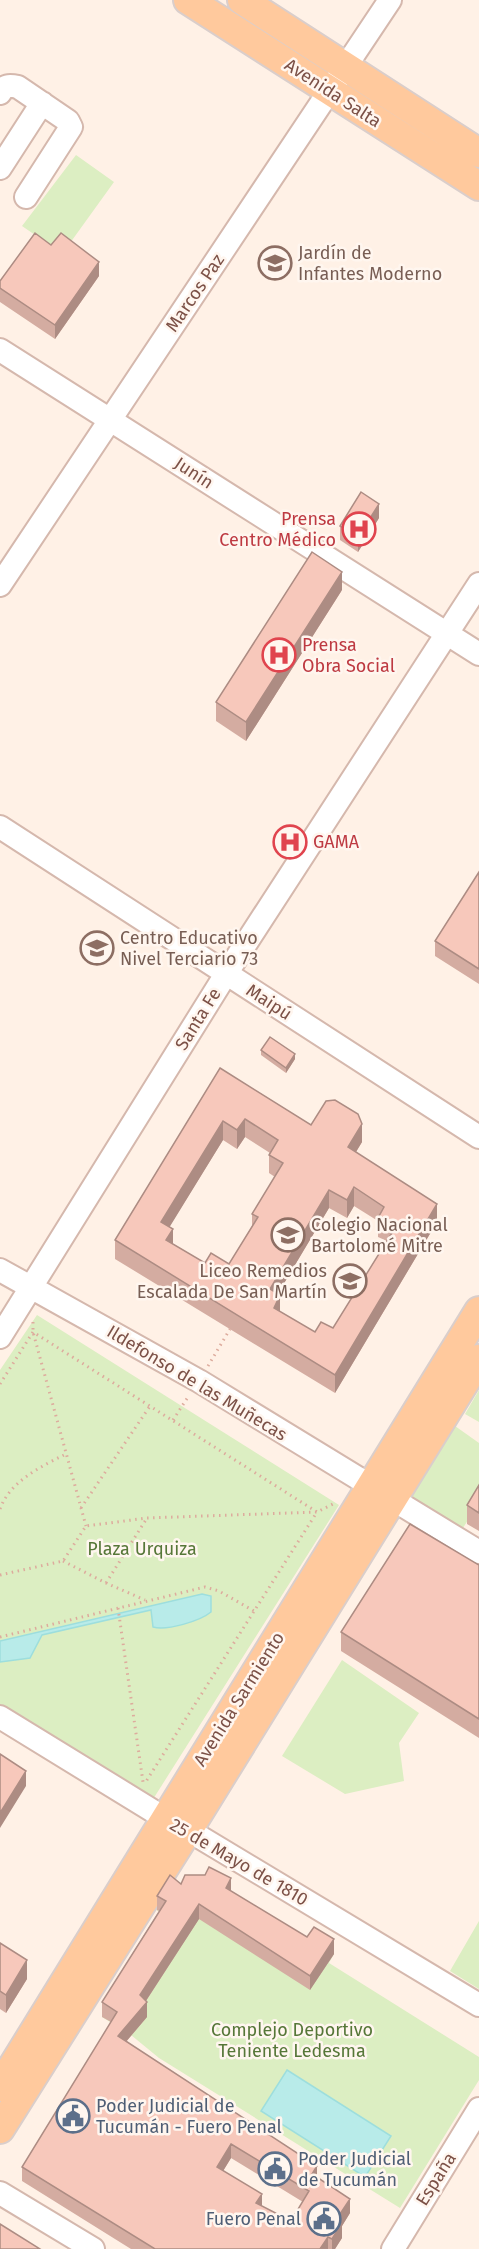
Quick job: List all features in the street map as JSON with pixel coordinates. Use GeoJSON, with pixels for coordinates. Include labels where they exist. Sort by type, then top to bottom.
{"type":"FeatureCollection","features":[{"type":"Feature","properties":{"kind":"main road","name":"Avenida Salta"},"geometry":{"type":"LineString","coordinates":[[188,0],[479,153]]}},
{"type":"Feature","properties":{"kind":"main road","name":"Avenida Salta"},"geometry":{"type":"LineString","coordinates":[[242,0],[338,79],[479,186]]}},
{"type":"Feature","properties":{"kind":"main road","name":"Avenida Sarmiento"},"geometry":{"type":"LineString","coordinates":[[0,2129],[177,1825],[381,1493],[479,1311]]}},
{"type":"Feature","properties":{"kind":"main road","name":"Avenida Sarmiento"},"geometry":{"type":"LineString","coordinates":[[381,1493],[479,1359]]}},
{"type":"Feature","properties":{"kind":"main road","name":"Avenida Sarmiento"},"geometry":{"type":"LineString","coordinates":[[0,2087],[177,1825]]}},
{"type":"Feature","properties":{"kind":"street","name":"Marcos Paz"},"geometry":{"type":"LineString","coordinates":[[0,585],[390,0]]}},
{"type":"Feature","properties":{"kind":"street"},"geometry":{"type":"LineString","coordinates":[[0,93],[4,87],[10,85],[18,87],[68,121],[71,128],[26,197]]}},
{"type":"Feature","properties":{"kind":"street"},"geometry":{"type":"LineString","coordinates":[[0,168],[42,103]]}},
{"type":"Feature","properties":{"kind":"street","name":"Junín"},"geometry":{"type":"LineString","coordinates":[[0,350],[479,654]]}},
{"type":"Feature","properties":{"kind":"street","name":"Santa Fe"},"geometry":{"type":"LineString","coordinates":[[0,1337],[226,974],[479,584]]}},
{"type":"Feature","properties":{"kind":"street","name":"Maipú"},"geometry":{"type":"LineString","coordinates":[[0,827],[479,1137]]}},
{"type":"Feature","properties":{"kind":"street","name":"Ildefonso de las Muñecas"},"geometry":{"type":"LineString","coordinates":[[0,1270],[199,1381],[479,1552]]}},
{"type":"Feature","properties":{"kind":"street","name":"25 de Mayo de 1810"},"geometry":{"type":"LineString","coordinates":[[0,1717],[479,2005]]}},
{"type":"Feature","properties":{"kind":"street","name":"España"},"geometry":{"type":"LineString","coordinates":[[393,2249],[479,2109]]}},
{"type":"Feature","properties":{"kind":"street"},"geometry":{"type":"LineString","coordinates":[[0,2193],[93,2249]]}},
{"type":"Feature","properties":{"kind":"path"},"geometry":{"type":"LineString","coordinates":[[33,1320],[33,1332],[86,1526]]}},
{"type":"Feature","properties":{"kind":"path"},"geometry":{"type":"LineString","coordinates":[[0,1384],[33,1332]]}},
{"type":"Feature","properties":{"kind":"path"},"geometry":{"type":"LineString","coordinates":[[33,1332],[317,1512]]}},
{"type":"Feature","properties":{"kind":"path"},"geometry":{"type":"LineString","coordinates":[[81,1508],[150,1406]]}},
{"type":"Feature","properties":{"kind":"path"},"geometry":{"type":"LineString","coordinates":[[0,1509],[1,1500],[21,1480],[66,1454]]}},
{"type":"Feature","properties":{"kind":"path"},"geometry":{"type":"LineString","coordinates":[[63,1560],[86,1526],[147,1518],[317,1512],[338,1502]]}},
{"type":"Feature","properties":{"kind":"path"},"geometry":{"type":"LineString","coordinates":[[144,1785],[317,1512]]}},
{"type":"Feature","properties":{"kind":"path"},"geometry":{"type":"LineString","coordinates":[[106,1583],[147,1518]]}},
{"type":"Feature","properties":{"kind":"path"},"geometry":{"type":"LineString","coordinates":[[0,1575],[63,1560],[106,1583],[147,1601]]}},
{"type":"Feature","properties":{"kind":"path"},"geometry":{"type":"LineString","coordinates":[[0,1637],[205,1587],[219,1591],[254,1611]]}},
{"type":"Feature","properties":{"kind":"path"},"geometry":{"type":"LineString","coordinates":[[118,1608],[144,1785]]}},
{"type":"Feature","properties":{"kind":"path"},"geometry":{"type":"LineString","coordinates":[[134,1779],[144,1785]]}},
{"type":"Feature","properties":{"kind":"green space"},"geometry":{"type":"Polygon","coordinates":[[[76,155],[114,182],[65,250],[57,250],[22,226],[76,155]]]}},
{"type":"Feature","properties":{"kind":"green space","name":"Plaza Urquiza"},"geometry":{"type":"Polygon","coordinates":[[[37,1315],[339,1505],[150,1804],[0,1708],[0,1370],[37,1315]]]}},
{"type":"Feature","properties":{"kind":"green space"},"geometry":{"type":"Polygon","coordinates":[[[479,1390],[479,1422],[465,1414],[479,1390]]]}},
{"type":"Feature","properties":{"kind":"green space"},"geometry":{"type":"Polygon","coordinates":[[[448,1421],[479,1443],[479,1503],[461,1531],[392,1500],[448,1421]]]}},
{"type":"Feature","properties":{"kind":"green space"},"geometry":{"type":"Polygon","coordinates":[[[342,1660],[419,1713],[399,1743],[404,1781],[345,1794],[282,1756],[342,1660]]]}},
{"type":"Feature","properties":{"kind":"green space","name":"Complejo Deportivo Teniente Ledesma"},"geometry":{"type":"Polygon","coordinates":[[[169,1889],[314,1941],[334,1954],[329,1963],[479,2057],[479,2080],[400,2208],[159,2058],[131,2035],[102,2017],[165,1916],[155,1909],[169,1889]]]}},
{"type":"Feature","properties":{"kind":"green space"},"geometry":{"type":"Polygon","coordinates":[[[479,1921],[479,1989],[450,1971],[479,1921]]]}},
{"type":"Feature","properties":{"kind":"water"},"geometry":{"type":"Polygon","coordinates":[[[202,1594],[211,1596],[211,1612],[192,1622],[166,1628],[153,1627],[151,1610],[42,1635],[30,1658],[0,1662],[0,1641],[202,1594]]]}},
{"type":"Feature","properties":{"kind":"water"},"geometry":{"type":"Polygon","coordinates":[[[287,2070],[391,2136],[365,2177],[261,2111],[287,2070]]]}},
{"type":"Feature","properties":{"kind":"building"},"geometry":{"type":"Polygon","coordinates":[[[35,233],[51,245],[61,233],[99,262],[55,325],[0,288],[0,281],[35,233]]]}},
{"type":"Feature","properties":{"kind":"building"},"geometry":{"type":"Polygon","coordinates":[[[361,492],[379,504],[358,537],[340,526],[361,492]]]}},
{"type":"Feature","properties":{"kind":"building","name":"Prensa Obra Social"},"geometry":{"type":"Polygon","coordinates":[[[312,552],[342,572],[246,722],[216,702],[312,552]]]}},
{"type":"Feature","properties":{"kind":"building"},"geometry":{"type":"Polygon","coordinates":[[[479,872],[479,969],[435,941],[479,872]]]}},
{"type":"Feature","properties":{"kind":"building"},"geometry":{"type":"Polygon","coordinates":[[[270,1037],[295,1054],[286,1068],[261,1050],[270,1037]]]}},
{"type":"Feature","properties":{"kind":"building"},"geometry":{"type":"Polygon","coordinates":[[[220,1068],[311,1125],[326,1101],[335,1100],[358,1114],[362,1124],[348,1147],[437,1204],[335,1375],[115,1240],[220,1068]],[[245,1119],[237,1130],[223,1121],[161,1222],[173,1229],[166,1240],[205,1263],[211,1253],[229,1264],[258,1217],[252,1214],[283,1163],[269,1155],[278,1140],[245,1119]],[[354,1187],[347,1200],[329,1190],[270,1289],[280,1295],[274,1308],[315,1332],[321,1322],[333,1328],[395,1228],[378,1218],[384,1207],[354,1187]]]}},
{"type":"Feature","properties":{"kind":"building"},"geometry":{"type":"Polygon","coordinates":[[[479,1485],[479,1513],[467,1505],[479,1485]]]}},
{"type":"Feature","properties":{"kind":"building"},"geometry":{"type":"Polygon","coordinates":[[[410,1524],[479,1565],[479,1719],[341,1632],[410,1524]]]}},
{"type":"Feature","properties":{"kind":"building"},"geometry":{"type":"Polygon","coordinates":[[[0,1754],[26,1771],[0,1813],[0,1754]]]}},
{"type":"Feature","properties":{"kind":"building"},"geometry":{"type":"Polygon","coordinates":[[[209,1867],[231,1878],[226,1888],[307,1937],[314,1927],[334,1939],[310,1976],[199,1904],[140,1995],[147,2002],[118,2036],[317,2166],[312,2174],[350,2199],[336,2220],[342,2223],[332,2239],[328,2237],[320,2249],[155,2249],[22,2167],[117,2012],[102,2002],[166,1901],[157,1896],[170,1875],[181,1884],[185,1875],[205,1875],[209,1867]],[[231,2144],[217,2167],[262,2194],[256,2203],[291,2221],[309,2191],[231,2144]]]}},
{"type":"Feature","properties":{"kind":"building"},"geometry":{"type":"Polygon","coordinates":[[[0,1943],[27,1960],[6,1995],[0,1991],[0,1943]]]}},
{"type":"Feature","properties":{"kind":"building"},"geometry":{"type":"Polygon","coordinates":[[[0,2224],[40,2249],[0,2249],[0,2224]]]}},
{"type":"Feature","properties":{"kind":"place","name":"Jardín de Infantes Moderno"},"geometry":{"type":"Point","coordinates":[275,263]}},
{"type":"Feature","properties":{"kind":"place","name":"Prensa Centro Médico"},"geometry":{"type":"Point","coordinates":[359,529]}},
{"type":"Feature","properties":{"kind":"place","name":"Prensa Obra Social"},"geometry":{"type":"Point","coordinates":[279,655]}},
{"type":"Feature","properties":{"kind":"place","name":"GAMA"},"geometry":{"type":"Point","coordinates":[290,842]}},
{"type":"Feature","properties":{"kind":"place","name":"Centro Educativo Nivel Terciario 73"},"geometry":{"type":"Point","coordinates":[97,948]}},
{"type":"Feature","properties":{"kind":"place","name":"Colegio Nacional Bartolomé Mitre"},"geometry":{"type":"Point","coordinates":[288,1235]}},
{"type":"Feature","properties":{"kind":"place","name":"Liceo Remedios Escalada De San Martín"},"geometry":{"type":"Point","coordinates":[350,1281]}},
{"type":"Feature","properties":{"kind":"place","name":"Poder Judicial de Tucumán - Fuero Penal"},"geometry":{"type":"Point","coordinates":[73,2116]}},
{"type":"Feature","properties":{"kind":"place","name":"Poder Judicial de Tucumán"},"geometry":{"type":"Point","coordinates":[275,2169]}},
{"type":"Feature","properties":{"kind":"place","name":"Fuero Penal"},"geometry":{"type":"Point","coordinates":[324,2219]}}]}
